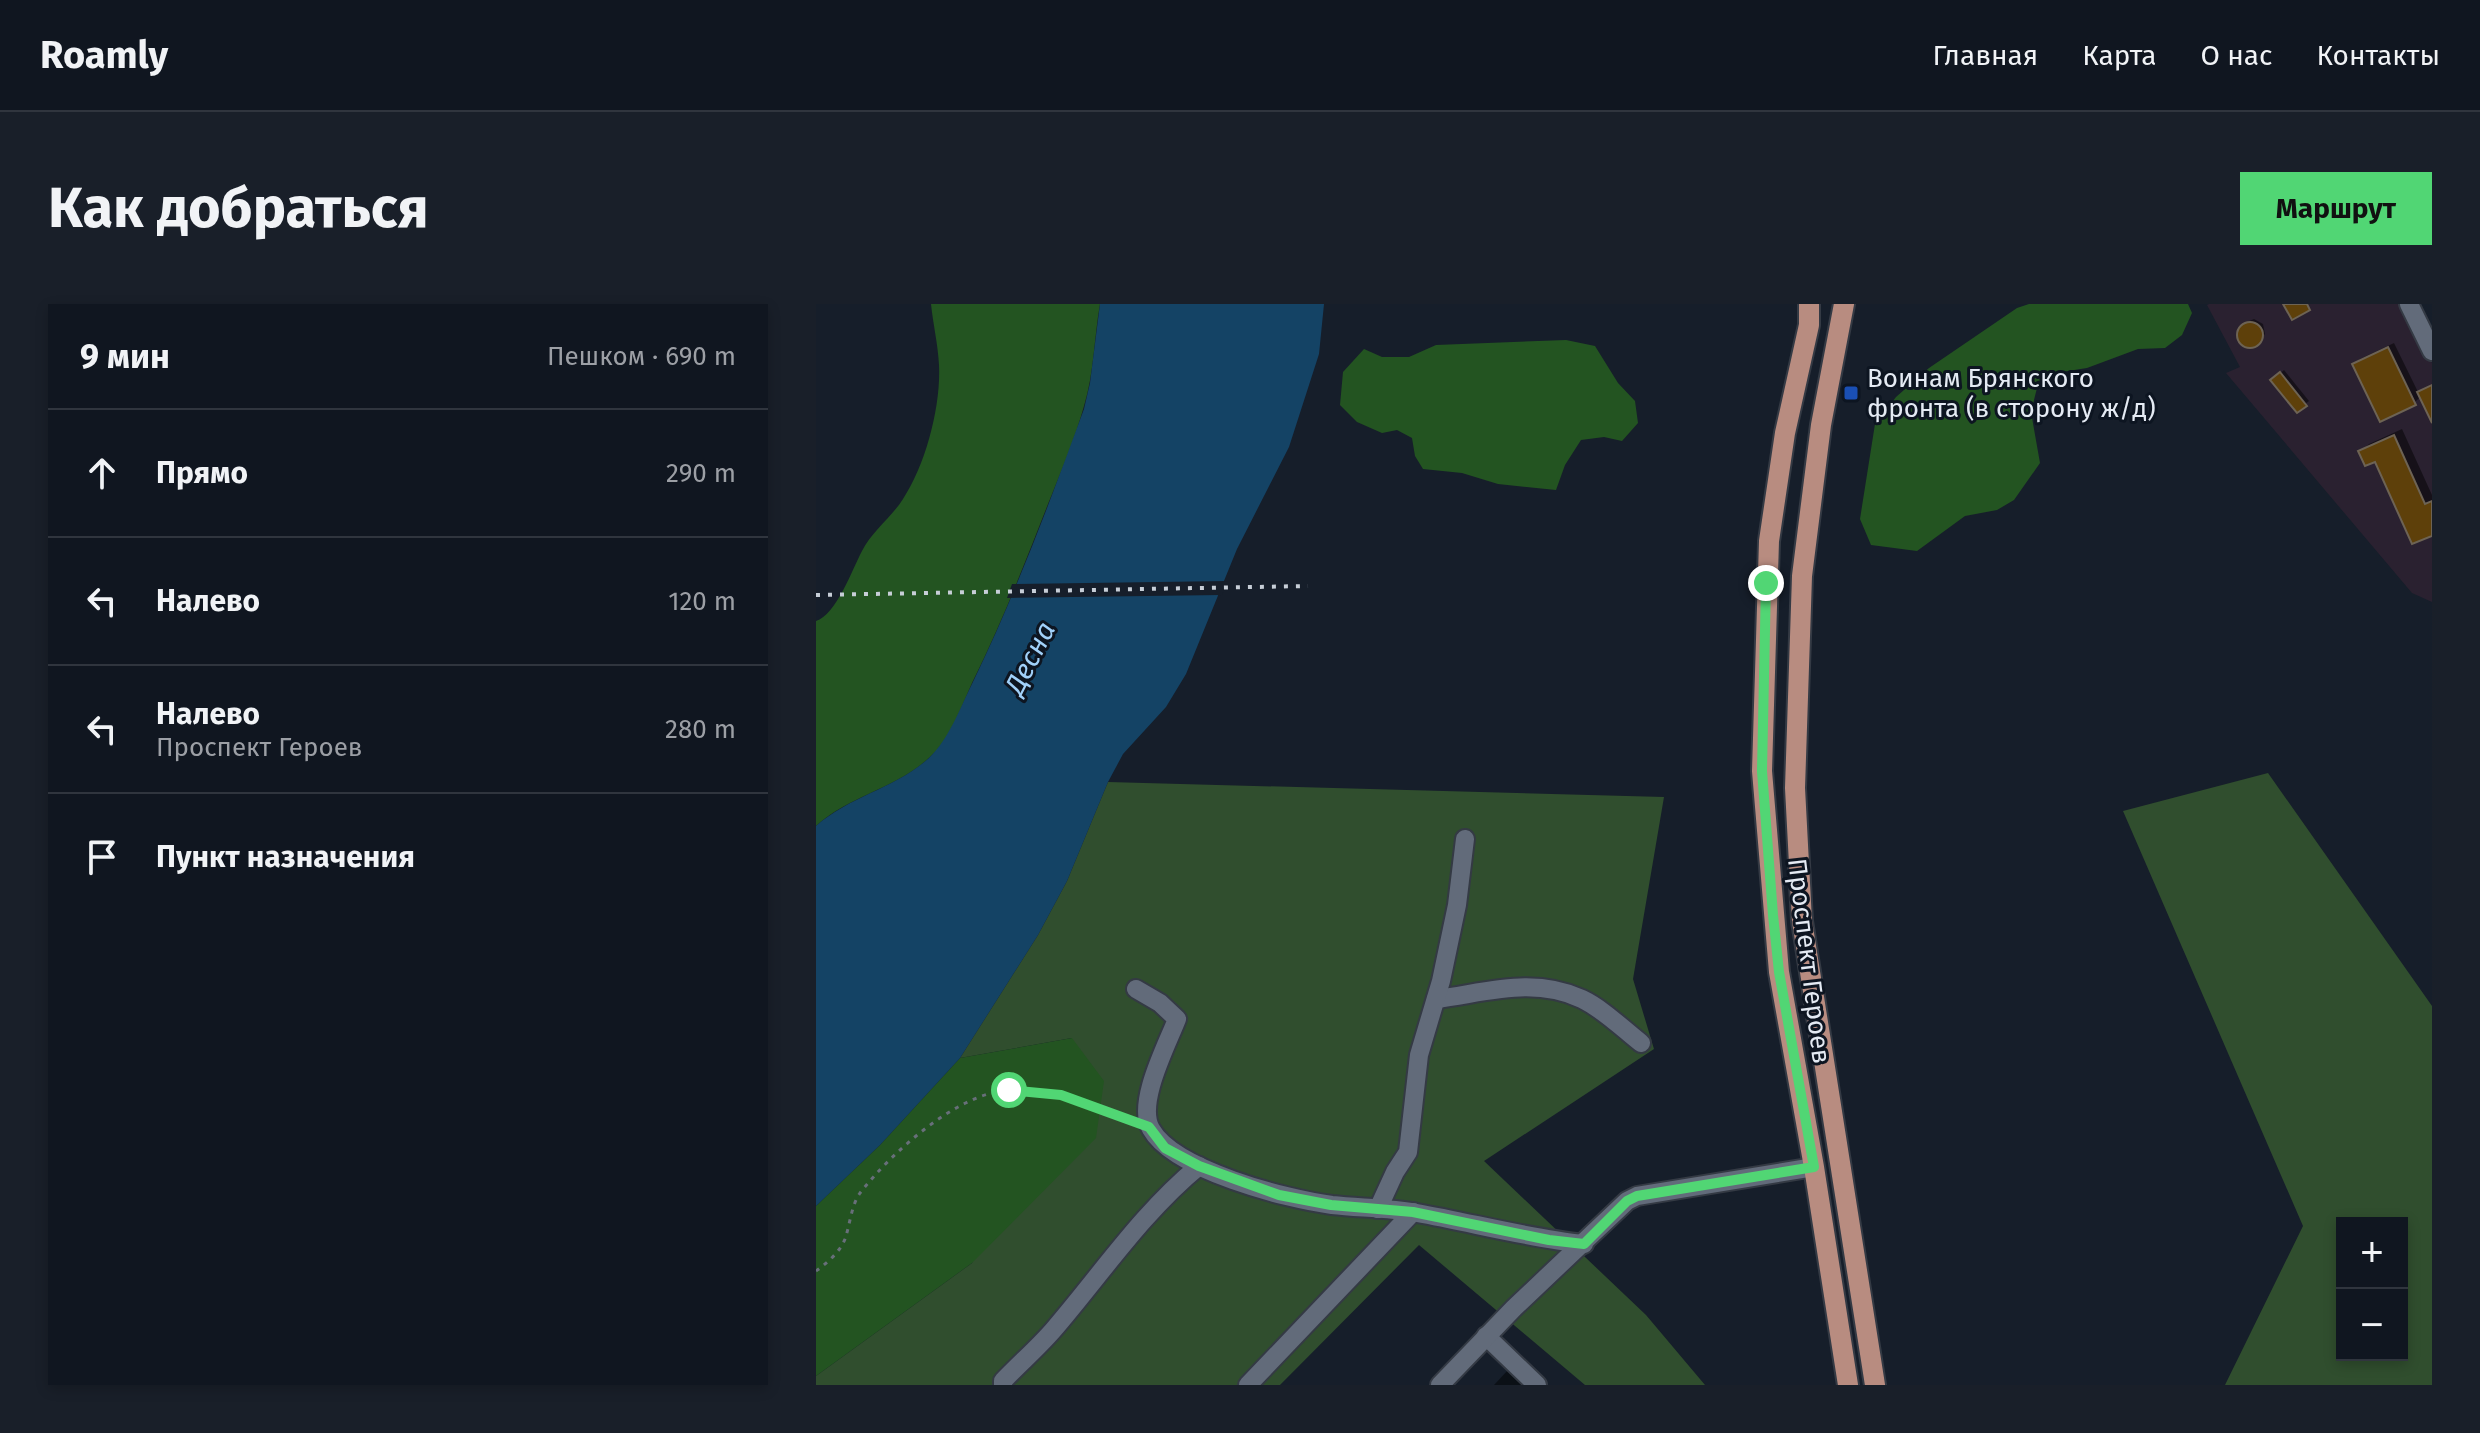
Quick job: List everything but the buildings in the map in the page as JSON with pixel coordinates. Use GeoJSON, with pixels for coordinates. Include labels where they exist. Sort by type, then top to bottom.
{"type":"FeatureCollection","features":[{"type":"Feature","properties":{"kind":"main road","name":"Проспект Героев"},"geometry":{"type":"LineString","coordinates":[[1809,304],[1809,325],[1785,433],[1769,541],[1762,771],[1779,972],[1848,1385]]}},
{"type":"Feature","properties":{"kind":"main road","name":"Проспект Героев"},"geometry":{"type":"LineString","coordinates":[[1844,304],[1821,425],[1802,576],[1795,788],[1802,921],[1875,1385]]}},
{"type":"Feature","properties":{"kind":"street"},"geometry":{"type":"LineString","coordinates":[[2409,304],[2432,351]]}},
{"type":"Feature","properties":{"kind":"street"},"geometry":{"type":"LineString","coordinates":[[1378,1209],[1408,1152],[1419,1055],[1436,999],[1457,905],[1465,839]]}},
{"type":"Feature","properties":{"kind":"street"},"geometry":{"type":"LineString","coordinates":[[1436,999],[1506,986],[1547,989],[1582,999],[1641,1043]]}},
{"type":"Feature","properties":{"kind":"street"},"geometry":{"type":"LineString","coordinates":[[1136,989],[1160,1003],[1177,1019],[1147,1099],[1149,1127],[1165,1148],[1199,1166],[1279,1195],[1331,1205],[1413,1212],[1549,1240],[1584,1244]]}},
{"type":"Feature","properties":{"kind":"street"},"geometry":{"type":"LineString","coordinates":[[1003,1385],[1003,1381],[1053,1330],[1141,1222],[1199,1166]]}},
{"type":"Feature","properties":{"kind":"street"},"geometry":{"type":"LineString","coordinates":[[1440,1385],[1514,1308],[1627,1201],[1637,1196],[1814,1167]]}},
{"type":"Feature","properties":{"kind":"street"},"geometry":{"type":"LineString","coordinates":[[1248,1385],[1413,1212]]}},
{"type":"Feature","properties":{"kind":"street"},"geometry":{"type":"LineString","coordinates":[[1486,1336],[1537,1385]]}},
{"type":"Feature","properties":{"kind":"path"},"geometry":{"type":"LineString","coordinates":[[816,1271],[844,1243],[859,1195],[903,1146],[973,1098],[1009,1090],[1061,1095],[1149,1127]]}},
{"type":"Feature","properties":{"kind":"shaded area"},"geometry":{"type":"Polygon","coordinates":[[[2209,304],[2406,304],[2432,363],[2432,602],[2412,593],[2226,373],[2240,367],[2209,304]]]}},
{"type":"Feature","properties":{"kind":"green space"},"geometry":{"type":"Polygon","coordinates":[[[931,304],[1100,304],[1087,394],[1072,443],[1021,572],[949,732],[937,750],[917,768],[829,815],[816,826],[816,621],[837,601],[866,544],[903,499],[919,469],[935,416],[939,381],[931,304]]]}},
{"type":"Feature","properties":{"kind":"green space"},"geometry":{"type":"Polygon","coordinates":[[[2029,304],[2188,304],[2192,313],[2182,335],[2165,348],[2138,349],[2087,368],[2055,373],[2038,384],[2031,412],[2040,463],[2014,500],[1997,510],[1965,516],[1917,551],[1871,545],[1860,519],[1875,424],[1896,397],[1929,368],[2017,308],[2029,304]]]}},
{"type":"Feature","properties":{"kind":"green space"},"geometry":{"type":"Polygon","coordinates":[[[1566,340],[1595,346],[1618,383],[1635,401],[1638,423],[1622,441],[1604,437],[1581,440],[1565,465],[1556,490],[1498,484],[1462,473],[1423,469],[1415,456],[1412,438],[1397,430],[1382,433],[1357,422],[1340,405],[1343,372],[1364,349],[1382,357],[1409,357],[1436,345],[1566,340]]]}},
{"type":"Feature","properties":{"kind":"green space"},"geometry":{"type":"Polygon","coordinates":[[[2268,773],[2432,1006],[2432,1385],[2225,1385],[2303,1226],[2123,811],[2268,773]]]}},
{"type":"Feature","properties":{"kind":"green space"},"geometry":{"type":"Polygon","coordinates":[[[1108,782],[1664,797],[1633,979],[1654,1049],[1484,1161],[1646,1315],[1705,1385],[1585,1385],[1419,1245],[1280,1385],[816,1385],[816,1376],[972,1263],[1072,1038],[960,1058],[1038,935],[1067,881],[1108,782]]]}},
{"type":"Feature","properties":{"kind":"green space"},"geometry":{"type":"Polygon","coordinates":[[[1072,1038],[1104,1081],[1096,1138],[972,1263],[816,1376],[816,1206],[880,1145],[960,1058],[1072,1038]]]}},
{"type":"Feature","properties":{"kind":"water","name":"Десна"},"geometry":{"type":"Polygon","coordinates":[[[1100,304],[1324,304],[1319,354],[1289,447],[1237,549],[1186,674],[1166,707],[1123,754],[1108,782],[1067,881],[1038,935],[960,1058],[880,1145],[816,1206],[816,826],[843,807],[916,768],[929,758],[948,733],[1017,582],[1084,409],[1100,304]]]}},
{"type":"Feature","properties":{"kind":"pier"},"geometry":{"type":"Polygon","coordinates":[[[1228,581],[1222,595],[1007,598],[1012,584],[1228,581]]]}},
{"type":"Feature","properties":{"kind":"railway"},"geometry":{"type":"LineString","coordinates":[[816,595],[1308,586]]}},
{"type":"Feature","properties":{"kind":"place","name":"Воинам Брянского фронта (в сторону ж/д)"},"geometry":{"type":"Point","coordinates":[1851,393]}},
{"type":"Feature","properties":{"kind":"route"},"geometry":{"type":"LineString","coordinates":[[1009,1090],[1061,1095],[1149,1127],[1165,1148],[1199,1166],[1279,1195],[1331,1205],[1413,1212],[1549,1240],[1584,1244],[1627,1201],[1637,1196],[1814,1167],[1779,972],[1773,915],[1762,771],[1766,583]]}}]}
